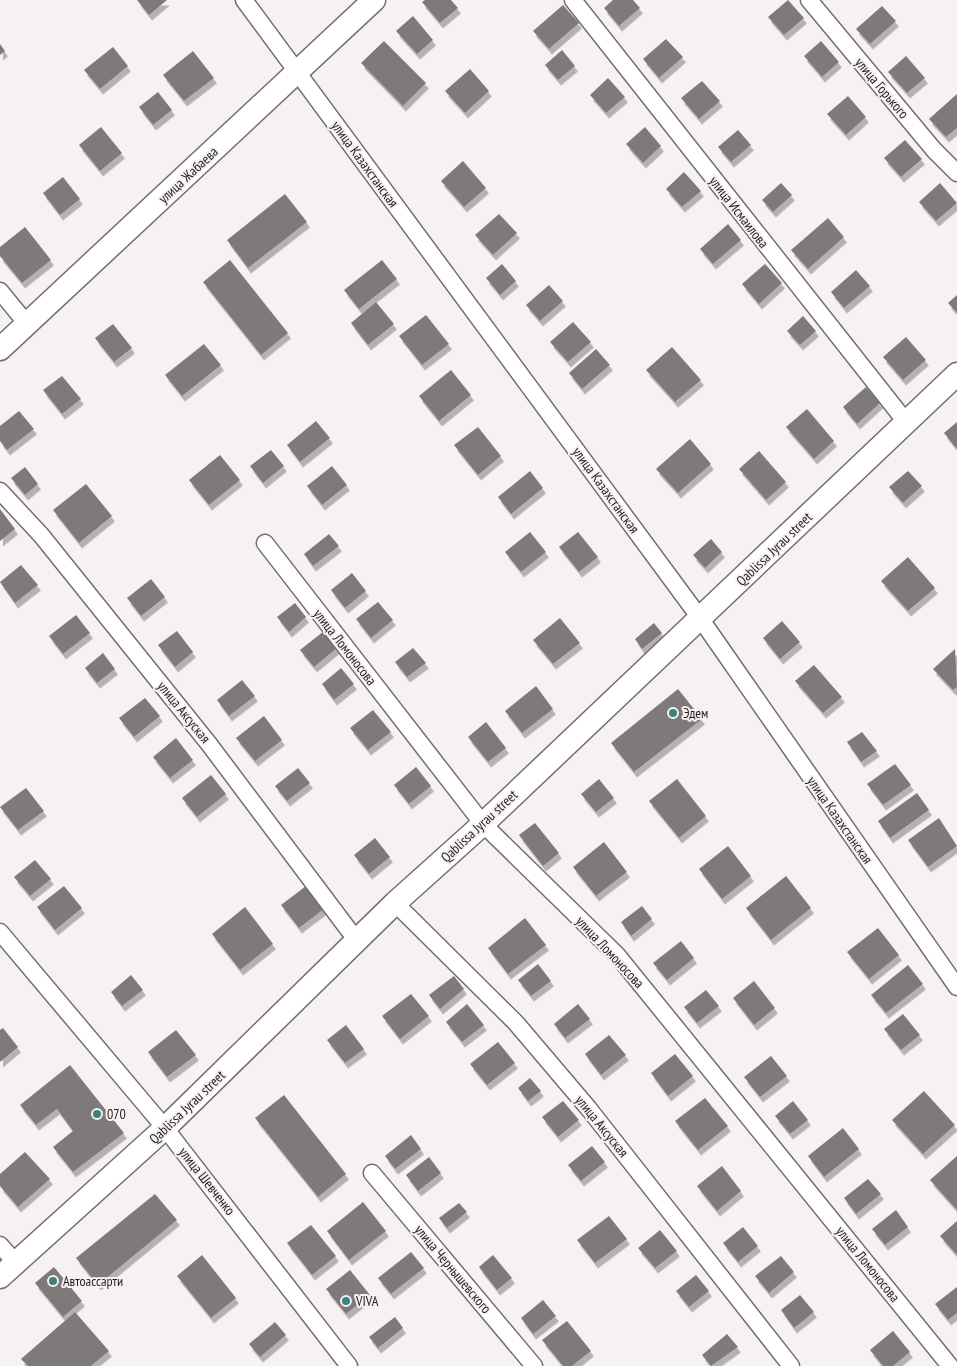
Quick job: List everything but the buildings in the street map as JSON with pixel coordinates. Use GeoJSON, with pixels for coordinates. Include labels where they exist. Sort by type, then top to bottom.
{"type":"FeatureCollection","features":[{"type":"Feature","properties":{"kind":"street","name":"улица Казахстанская"},"geometry":{"type":"LineString","coordinates":[[244,0],[700,618],[957,987]]}},
{"type":"Feature","properties":{"kind":"street","name":"улица Жабаева"},"geometry":{"type":"LineString","coordinates":[[0,349],[298,73],[374,0]]}},
{"type":"Feature","properties":{"kind":"street","name":"улица Исмаилова"},"geometry":{"type":"LineString","coordinates":[[572,0],[906,422]]}},
{"type":"Feature","properties":{"kind":"street","name":"улица Горького"},"geometry":{"type":"LineString","coordinates":[[809,0],[934,150],[957,173]]}},
{"type":"Feature","properties":{"kind":"street"},"geometry":{"type":"LineString","coordinates":[[0,291],[27,324]]}},
{"type":"Feature","properties":{"kind":"street","name":"Qablissa Jyrau street"},"geometry":{"type":"LineString","coordinates":[[8,1270],[166,1128],[395,903],[483,824],[957,375]]}},
{"type":"Feature","properties":{"kind":"street","name":"улица Аксуская"},"geometry":{"type":"LineString","coordinates":[[0,491],[41,535],[203,736],[357,941]]}},
{"type":"Feature","properties":{"kind":"street","name":"улица Ломоносова"},"geometry":{"type":"LineString","coordinates":[[265,543],[483,824],[617,955],[950,1366]]}},
{"type":"Feature","properties":{"kind":"street","name":"улица Аксуская"},"geometry":{"type":"LineString","coordinates":[[395,903],[516,1022],[589,1109],[791,1366]]}},
{"type":"Feature","properties":{"kind":"street","name":"улица Шевченко"},"geometry":{"type":"LineString","coordinates":[[0,932],[166,1128],[349,1366]]}},
{"type":"Feature","properties":{"kind":"street","name":"улица Чернышевского"},"geometry":{"type":"LineString","coordinates":[[372,1173],[534,1366]]}},
{"type":"Feature","properties":{"kind":"street"},"geometry":{"type":"LineString","coordinates":[[0,1245],[8,1270]]}},
{"type":"Feature","properties":{"kind":"place","name":"Эдем"},"geometry":{"type":"Point","coordinates":[673,713]}},
{"type":"Feature","properties":{"kind":"place","name":"070"},"geometry":{"type":"Point","coordinates":[97,1114]}},
{"type":"Feature","properties":{"kind":"place","name":"Автоассарти"},"geometry":{"type":"Point","coordinates":[53,1281]}},
{"type":"Feature","properties":{"kind":"place","name":"VIVA"},"geometry":{"type":"Point","coordinates":[346,1301]}}]}
